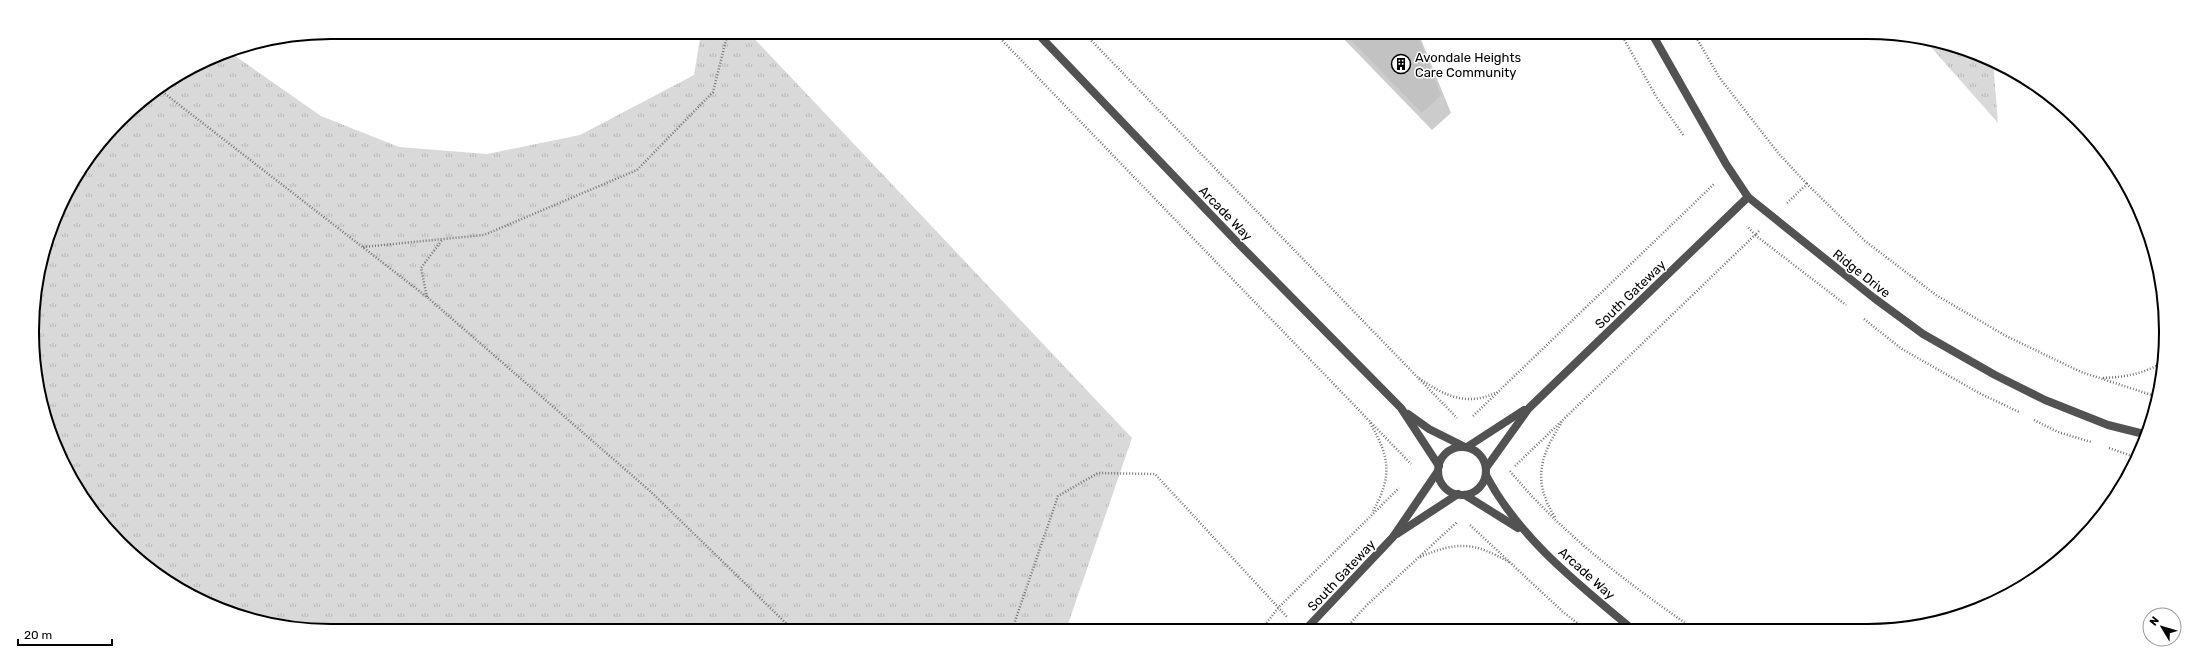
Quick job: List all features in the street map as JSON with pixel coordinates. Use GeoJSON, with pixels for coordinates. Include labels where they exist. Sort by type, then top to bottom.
{"type":"FeatureCollection","features":[{"type":"Feature","properties":{"kind":"street","name":"Arcade Way"},"geometry":{"type":"LineString","coordinates":[[1043,39],[1237,242],[1401,408],[1429,429],[1466,447]]}},
{"type":"Feature","properties":{"kind":"street","name":"Ridge Drive"},"geometry":{"type":"LineString","coordinates":[[1655,39],[1726,164],[1748,197],[1874,298],[1923,334],[1995,375],[2045,400],[2108,426],[2140,433]]}},
{"type":"Feature","properties":{"kind":"street","name":"South Gateway"},"geometry":{"type":"LineString","coordinates":[[1466,447],[1528,408],[1748,197]]}},
{"type":"Feature","properties":{"kind":"street","name":"Arcade Way"},"geometry":{"type":"LineString","coordinates":[[1401,408],[1423,439],[1439,469]]}},
{"type":"Feature","properties":{"kind":"street","name":"South Gateway"},"geometry":{"type":"LineString","coordinates":[[1486,471],[1528,408]]}},
{"type":"Feature","properties":{"kind":"street"},"geometry":{"type":"LineString","coordinates":[[1466,447],[1480,454],[1486,471],[1479,488],[1462,494],[1444,486],[1439,469],[1442,459],[1451,449],[1466,447]]}},
{"type":"Feature","properties":{"kind":"street","name":"South Gateway"},"geometry":{"type":"LineString","coordinates":[[1311,624],[1393,537],[1439,469]]}},
{"type":"Feature","properties":{"kind":"street","name":"Arcade Way"},"geometry":{"type":"LineString","coordinates":[[1486,471],[1501,502],[1527,534],[1593,597],[1626,624]]}},
{"type":"Feature","properties":{"kind":"street","name":"Arcade Way"},"geometry":{"type":"LineString","coordinates":[[1462,494],[1492,510],[1527,534]]}},
{"type":"Feature","properties":{"kind":"street","name":"South Gateway"},"geometry":{"type":"LineString","coordinates":[[1393,537],[1462,494]]}},
{"type":"Feature","properties":{"kind":"path"},"geometry":{"type":"LineString","coordinates":[[362,247],[484,235],[637,170],[713,92],[726,39]]}},
{"type":"Feature","properties":{"kind":"path"},"geometry":{"type":"LineString","coordinates":[[1001,39],[1413,466]]}},
{"type":"Feature","properties":{"kind":"path"},"geometry":{"type":"LineString","coordinates":[[1090,39],[1460,422]]}},
{"type":"Feature","properties":{"kind":"path"},"geometry":{"type":"LineString","coordinates":[[1624,39],[1657,98],[1684,136]]}},
{"type":"Feature","properties":{"kind":"path"},"geometry":{"type":"LineString","coordinates":[[1697,39],[1719,77],[1779,154],[1865,241],[1936,295],[2006,336],[2081,372],[2152,395]]}},
{"type":"Feature","properties":{"kind":"path"},"geometry":{"type":"LineString","coordinates":[[163,92],[427,297],[650,491],[787,624]]}},
{"type":"Feature","properties":{"kind":"path"},"geometry":{"type":"LineString","coordinates":[[1469,420],[1716,182],[1733,211],[1755,235]]}},
{"type":"Feature","properties":{"kind":"path"},"geometry":{"type":"LineString","coordinates":[[1687,624],[1635,588],[1558,523],[1510,471],[1807,184]]}},
{"type":"Feature","properties":{"kind":"path"},"geometry":{"type":"LineString","coordinates":[[427,297],[421,268],[442,240]]}},
{"type":"Feature","properties":{"kind":"path"},"geometry":{"type":"LineString","coordinates":[[2100,378],[2125,376],[2149,371],[2156,366]]}},
{"type":"Feature","properties":{"kind":"path"},"geometry":{"type":"LineString","coordinates":[[1412,373],[1456,398],[1472,400],[1487,397],[1501,390]]}},
{"type":"Feature","properties":{"kind":"path"},"geometry":{"type":"LineString","coordinates":[[1368,419],[1386,454],[1387,474],[1382,496],[1370,517]]}},
{"type":"Feature","properties":{"kind":"path"},"geometry":{"type":"LineString","coordinates":[[1558,523],[1548,507],[1541,485],[1541,466],[1546,448],[1564,419]]}},
{"type":"Feature","properties":{"kind":"path"},"geometry":{"type":"LineString","coordinates":[[1014,624],[1058,496],[1098,472],[1155,474],[1278,608],[1292,620]]}},
{"type":"Feature","properties":{"kind":"path"},"geometry":{"type":"LineString","coordinates":[[1266,624],[1278,608],[1401,486]]}},
{"type":"Feature","properties":{"kind":"path"},"geometry":{"type":"LineString","coordinates":[[1350,624],[1367,605],[1462,517]]}},
{"type":"Feature","properties":{"kind":"path"},"geometry":{"type":"LineString","coordinates":[[1466,521],[1563,612],[1579,624]]}},
{"type":"Feature","properties":{"kind":"path"},"geometry":{"type":"LineString","coordinates":[[1418,558],[1442,548],[1462,545],[1481,548],[1513,564]]}},
{"type":"Feature","properties":{"kind":"green space"},"geometry":{"type":"Polygon","coordinates":[[[700,39],[755,39],[1132,438],[1068,624],[332,624],[293,621],[256,614],[237,608],[220,602],[185,585],[153,564],[125,538],[99,510],[78,478],[69,461],[61,443],[49,407],[40,351],[39,332],[42,293],[49,256],[55,237],[61,220],[78,185],[99,153],[125,125],[153,99],[185,78],[202,69],[235,56],[321,116],[399,147],[487,154],[580,135],[694,75],[700,39]]]}},
{"type":"Feature","properties":{"kind":"green space"},"geometry":{"type":"Polygon","coordinates":[[[1930,46],[1961,55],[1994,68],[1998,123],[1930,46]]]}},
{"type":"Feature","properties":{"kind":"building","name":"Avondale Heights Care Community"},"geometry":{"type":"Polygon","coordinates":[[[1350,39],[1419,39],[1441,95],[1422,113],[1350,39]]]}},
{"type":"Feature","properties":{"kind":"place","name":"Avondale Heights Care Community"},"geometry":{"type":"Point","coordinates":[1401,64]}}]}
